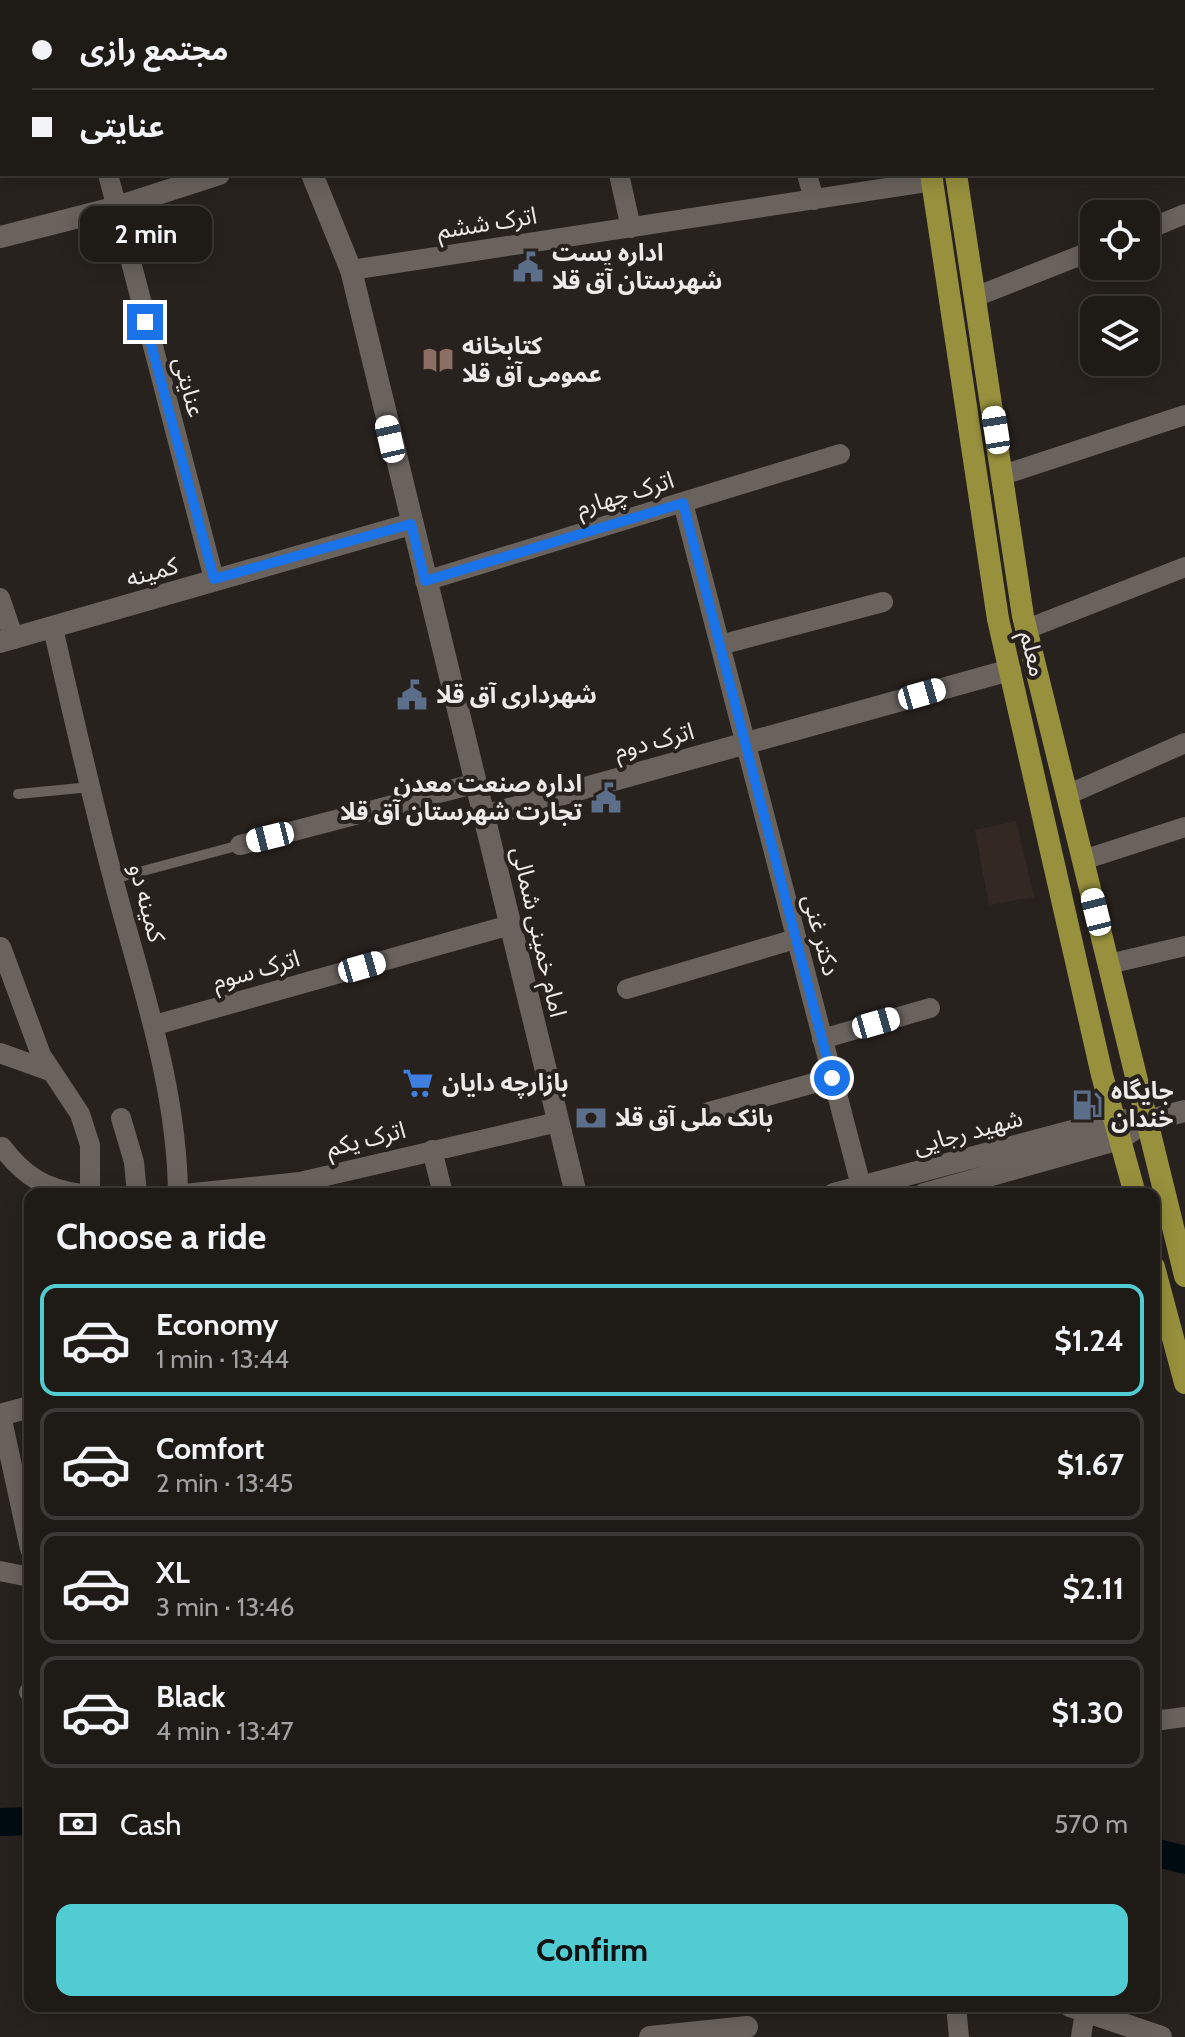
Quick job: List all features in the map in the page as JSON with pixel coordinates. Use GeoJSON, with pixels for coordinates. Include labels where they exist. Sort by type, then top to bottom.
{"type":"FeatureCollection","features":[{"type":"Feature","properties":{"kind":"main road"},"geometry":{"type":"LineString","coordinates":[[0,237],[114,208],[213,176]]}},
{"type":"Feature","properties":{"kind":"main road","name":"امام خمینی شمالی"},"geometry":{"type":"LineString","coordinates":[[313,176],[351,270],[574,1188]]}},
{"type":"Feature","properties":{"kind":"main road","name":"معلم"},"geometry":{"type":"LineString","coordinates":[[956,176],[1025,622],[1185,1276]]}},
{"type":"Feature","properties":{"kind":"main road","name":"معلم"},"geometry":{"type":"LineString","coordinates":[[932,177],[998,619],[1117,1130],[1133,1188]]}},
{"type":"Feature","properties":{"kind":"main road","name":"کمینه"},"geometry":{"type":"LineString","coordinates":[[7,640],[411,524]]}},
{"type":"Feature","properties":{"kind":"main road"},"geometry":{"type":"LineString","coordinates":[[998,619],[1010,606],[1025,622]]}},
{"type":"Feature","properties":{"kind":"main road","name":"اترک دوم"},"geometry":{"type":"LineString","coordinates":[[484,816],[1010,670]]}},
{"type":"Feature","properties":{"kind":"main road","name":"شهید رجایی"},"geometry":{"type":"LineString","coordinates":[[942,1188],[1117,1130],[1185,1111]]}},
{"type":"Feature","properties":{"kind":"main road","name":"شهید رجایی"},"geometry":{"type":"LineString","coordinates":[[854,1188],[1117,1130]]}},
{"type":"Feature","properties":{"kind":"main road"},"geometry":{"type":"LineString","coordinates":[[1160,1289],[1185,1383]]}},
{"type":"Feature","properties":{"kind":"main road"},"geometry":{"type":"LineString","coordinates":[[0,1415],[24,1409]]}},
{"type":"Feature","properties":{"kind":"main road"},"geometry":{"type":"LineString","coordinates":[[1086,2012],[1161,2037]]}},
{"type":"Feature","properties":{"kind":"main road"},"geometry":{"type":"LineString","coordinates":[[650,2037],[746,2023]]}},
{"type":"Feature","properties":{"kind":"street","name":"عنایتی"},"geometry":{"type":"LineString","coordinates":[[108,176],[114,208],[214,579]]}},
{"type":"Feature","properties":{"kind":"street"},"geometry":{"type":"LineString","coordinates":[[619,176],[631,228]]}},
{"type":"Feature","properties":{"kind":"street"},"geometry":{"type":"LineString","coordinates":[[808,176],[814,200]]}},
{"type":"Feature","properties":{"kind":"street","name":"اترک ششم"},"geometry":{"type":"LineString","coordinates":[[351,270],[814,200],[932,177]]}},
{"type":"Feature","properties":{"kind":"street"},"geometry":{"type":"LineString","coordinates":[[1160,224],[1185,214]]}},
{"type":"Feature","properties":{"kind":"street"},"geometry":{"type":"LineString","coordinates":[[975,297],[1080,256]]}},
{"type":"Feature","properties":{"kind":"street"},"geometry":{"type":"LineString","coordinates":[[1003,475],[1185,415]]}},
{"type":"Feature","properties":{"kind":"street","name":"اترک چهارم"},"geometry":{"type":"LineString","coordinates":[[425,581],[840,454]]}},
{"type":"Feature","properties":{"kind":"street","name":"دکتر غنی"},"geometry":{"type":"LineString","coordinates":[[683,503],[861,1186]]}},
{"type":"Feature","properties":{"kind":"street"},"geometry":{"type":"LineString","coordinates":[[1025,622],[1185,567]]}},
{"type":"Feature","properties":{"kind":"street"},"geometry":{"type":"LineString","coordinates":[[0,598],[7,640]]}},
{"type":"Feature","properties":{"kind":"street"},"geometry":{"type":"LineString","coordinates":[[720,645],[883,602]]}},
{"type":"Feature","properties":{"kind":"street","name":"کمینه دو"},"geometry":{"type":"LineString","coordinates":[[53,628],[113,879],[155,1025],[168,1093],[177,1188]]}},
{"type":"Feature","properties":{"kind":"street"},"geometry":{"type":"LineString","coordinates":[[1067,795],[1185,743]]}},
{"type":"Feature","properties":{"kind":"street"},"geometry":{"type":"LineString","coordinates":[[240,845],[477,783]]}},
{"type":"Feature","properties":{"kind":"street"},"geometry":{"type":"LineString","coordinates":[[1083,860],[1185,827]]}},
{"type":"Feature","properties":{"kind":"street","name":"اترک سوم"},"geometry":{"type":"LineString","coordinates":[[155,1025],[510,925]]}},
{"type":"Feature","properties":{"kind":"street"},"geometry":{"type":"LineString","coordinates":[[627,989],[795,939]]}},
{"type":"Feature","properties":{"kind":"street"},"geometry":{"type":"LineString","coordinates":[[1109,964],[1185,946]]}},
{"type":"Feature","properties":{"kind":"street"},"geometry":{"type":"LineString","coordinates":[[1,947],[50,1071],[83,1125],[90,1145],[90,1188]]}},
{"type":"Feature","properties":{"kind":"street"},"geometry":{"type":"LineString","coordinates":[[822,1039],[930,1008]]}},
{"type":"Feature","properties":{"kind":"street"},"geometry":{"type":"LineString","coordinates":[[0,1053],[50,1071]]}},
{"type":"Feature","properties":{"kind":"street"},"geometry":{"type":"LineString","coordinates":[[709,1112],[832,1078]]}},
{"type":"Feature","properties":{"kind":"street"},"geometry":{"type":"LineString","coordinates":[[121,1118],[134,1162],[136,1188]]}},
{"type":"Feature","properties":{"kind":"street","name":"اترک یکم"},"geometry":{"type":"LineString","coordinates":[[242,1188],[300,1182],[558,1122]]}},
{"type":"Feature","properties":{"kind":"street"},"geometry":{"type":"LineString","coordinates":[[2,1147],[20,1170],[49,1188]]}},
{"type":"Feature","properties":{"kind":"street"},"geometry":{"type":"LineString","coordinates":[[432,1150],[442,1188]]}},
{"type":"Feature","properties":{"kind":"street"},"geometry":{"type":"LineString","coordinates":[[0,1415],[24,1522]]}},
{"type":"Feature","properties":{"kind":"street"},"geometry":{"type":"LineString","coordinates":[[0,1571],[24,1576]]}},
{"type":"Feature","properties":{"kind":"street"},"geometry":{"type":"LineString","coordinates":[[1160,1720],[1185,1717]]}},
{"type":"Feature","properties":{"kind":"street"},"geometry":{"type":"LineString","coordinates":[[957,2012],[959,2037]]}},
{"type":"Feature","properties":{"kind":"street"},"geometry":{"type":"LineString","coordinates":[[1077,2012],[1081,2037]]}},
{"type":"Feature","properties":{"kind":"lane"},"geometry":{"type":"LineString","coordinates":[[18,794],[91,787]]}},
{"type":"Feature","properties":{"kind":"lane"},"geometry":{"type":"LineString","coordinates":[[113,879],[240,845]]}},
{"type":"Feature","properties":{"kind":"shaded area"},"geometry":{"type":"Polygon","coordinates":[[[1016,821],[1034,897],[989,905],[975,830],[1016,821]]]}},
{"type":"Feature","properties":{"kind":"waterway"},"geometry":{"type":"LineString","coordinates":[[0,1822],[24,1821]]}},
{"type":"Feature","properties":{"kind":"waterway"},"geometry":{"type":"LineString","coordinates":[[1160,1854],[1185,1860]]}},
{"type":"Feature","properties":{"kind":"place","name":"اداره پست شهرستان آق قلا"},"geometry":{"type":"Point","coordinates":[528,267]}},
{"type":"Feature","properties":{"kind":"place","name":"کتابخانه عمومی آق قلا"},"geometry":{"type":"Point","coordinates":[438,360]}},
{"type":"Feature","properties":{"kind":"place","name":"شهرداری آق قلا"},"geometry":{"type":"Point","coordinates":[412,695]}},
{"type":"Feature","properties":{"kind":"place","name":"اداره صنعت معدن تجارت شهرستان آق قلا"},"geometry":{"type":"Point","coordinates":[606,798]}},
{"type":"Feature","properties":{"kind":"place","name":"بازارچه دایان"},"geometry":{"type":"Point","coordinates":[418,1083]}},
{"type":"Feature","properties":{"kind":"place","name":"جایگاه خندان"},"geometry":{"type":"Point","coordinates":[1087,1105]}},
{"type":"Feature","properties":{"kind":"place","name":"بانک ملی آق قلا"},"geometry":{"type":"Point","coordinates":[591,1118]}},
{"type":"Feature","properties":{"kind":"route"},"geometry":{"type":"LineString","coordinates":[[145,322],[214,579],[411,524],[425,581],[683,503],[832,1078]]}}]}
